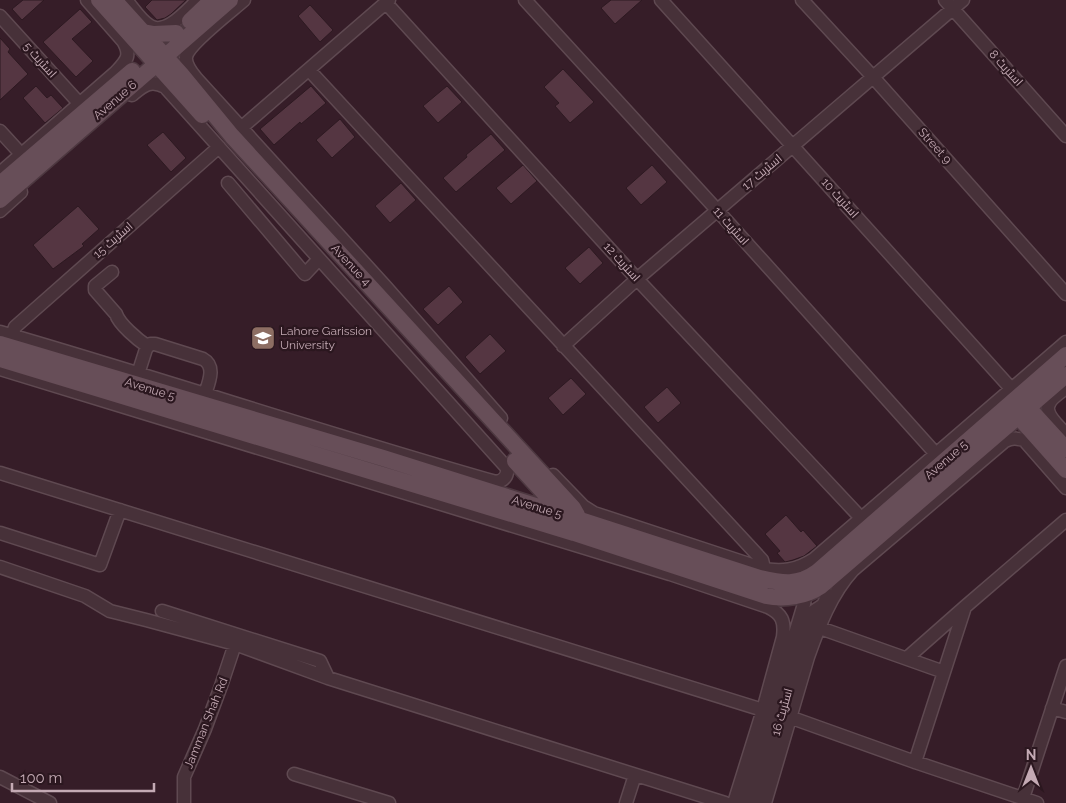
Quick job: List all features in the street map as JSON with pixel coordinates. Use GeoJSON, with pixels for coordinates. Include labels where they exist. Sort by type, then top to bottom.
{"type":"FeatureCollection","features":[{"type":"Feature","properties":{"kind":"main road","name":"Avenue 4"},"geometry":{"type":"LineString","coordinates":[[98,0],[130,34],[157,56],[558,508],[557,520]]}},
{"type":"Feature","properties":{"kind":"main road","name":"Avenue 4"},"geometry":{"type":"LineString","coordinates":[[114,0],[130,34]]}},
{"type":"Feature","properties":{"kind":"main road","name":"Avenue 6"},"geometry":{"type":"LineString","coordinates":[[185,32],[212,0]]}},
{"type":"Feature","properties":{"kind":"main road","name":"Avenue 6"},"geometry":{"type":"LineString","coordinates":[[0,184],[129,80],[185,32],[230,0]]}},
{"type":"Feature","properties":{"kind":"main road"},"geometry":{"type":"LineString","coordinates":[[185,32],[179,64],[181,83],[153,77],[129,80],[136,49],[130,34],[185,32]]}},
{"type":"Feature","properties":{"kind":"main road","name":"Avenue 6"},"geometry":{"type":"LineString","coordinates":[[0,200],[129,80]]}},
{"type":"Feature","properties":{"kind":"main road","name":"Avenue 4"},"geometry":{"type":"LineString","coordinates":[[181,83],[232,136],[573,508],[576,512],[575,526]]}},
{"type":"Feature","properties":{"kind":"main road","name":"Avenue 5"},"geometry":{"type":"LineString","coordinates":[[4,338],[383,458],[557,520],[676,559],[773,597],[792,597],[808,585],[1017,403]]}},
{"type":"Feature","properties":{"kind":"main road"},"geometry":{"type":"LineString","coordinates":[[1017,403],[1066,355]]}},
{"type":"Feature","properties":{"kind":"main road","name":"Avenue 5"},"geometry":{"type":"LineString","coordinates":[[0,359],[557,520]]}},
{"type":"Feature","properties":{"kind":"main road"},"geometry":{"type":"LineString","coordinates":[[1017,403],[1051,394],[1066,375]]}},
{"type":"Feature","properties":{"kind":"main road"},"geometry":{"type":"LineString","coordinates":[[1017,403],[1051,424],[1066,449]]}},
{"type":"Feature","properties":{"kind":"main road"},"geometry":{"type":"LineString","coordinates":[[1017,403],[1066,470]]}},
{"type":"Feature","properties":{"kind":"main road","name":"Avenue 5"},"geometry":{"type":"LineString","coordinates":[[676,559],[760,578],[808,585],[838,572],[1017,403]]}},
{"type":"Feature","properties":{"kind":"street"},"geometry":{"type":"LineString","coordinates":[[87,0],[130,34]]}},
{"type":"Feature","properties":{"kind":"street"},"geometry":{"type":"LineString","coordinates":[[126,0],[154,28],[164,27],[185,32],[244,0]]}},
{"type":"Feature","properties":{"kind":"street"},"geometry":{"type":"LineString","coordinates":[[185,32],[198,0]]}},
{"type":"Feature","properties":{"kind":"street","name":"اسٹریٹ 11"},"geometry":{"type":"LineString","coordinates":[[525,0],[936,454]]}},
{"type":"Feature","properties":{"kind":"street","name":"اسٹریٹ 10"},"geometry":{"type":"LineString","coordinates":[[661,0],[793,145],[1017,403]]}},
{"type":"Feature","properties":{"kind":"street","name":"Street 9"},"geometry":{"type":"LineString","coordinates":[[802,0],[1066,294]]}},
{"type":"Feature","properties":{"kind":"street","name":"اسٹریٹ 17"},"geometry":{"type":"LineString","coordinates":[[564,346],[637,279],[873,77],[949,4],[963,0]]}},
{"type":"Feature","properties":{"kind":"street"},"geometry":{"type":"LineString","coordinates":[[242,128],[388,1]]}},
{"type":"Feature","properties":{"kind":"street","name":"اسٹریٹ 12"},"geometry":{"type":"LineString","coordinates":[[388,1],[637,279],[861,518]]}},
{"type":"Feature","properties":{"kind":"street","name":"اسٹریٹ 8"},"geometry":{"type":"LineString","coordinates":[[949,4],[1066,136]]}},
{"type":"Feature","properties":{"kind":"street","name":"اسٹریٹ 5"},"geometry":{"type":"LineString","coordinates":[[0,16],[79,103]]}},
{"type":"Feature","properties":{"kind":"street"},"geometry":{"type":"LineString","coordinates":[[309,70],[762,560],[761,568]]}},
{"type":"Feature","properties":{"kind":"street"},"geometry":{"type":"LineString","coordinates":[[0,173],[79,103],[129,80]]}},
{"type":"Feature","properties":{"kind":"street"},"geometry":{"type":"LineString","coordinates":[[0,211],[129,80]]}},
{"type":"Feature","properties":{"kind":"street"},"geometry":{"type":"LineString","coordinates":[[181,83],[242,128],[537,458],[583,506],[594,513],[613,520],[761,568],[789,571],[814,559],[936,454],[1017,403],[1066,342]]}},
{"type":"Feature","properties":{"kind":"street"},"geometry":{"type":"LineString","coordinates":[[4,338],[138,374],[428,463],[496,482],[504,479],[507,468],[219,147],[181,83]]}},
{"type":"Feature","properties":{"kind":"street"},"geometry":{"type":"LineString","coordinates":[[0,131],[21,154]]}},
{"type":"Feature","properties":{"kind":"street","name":"اسٹریٹ 15"},"geometry":{"type":"LineString","coordinates":[[4,338],[219,147]]}},
{"type":"Feature","properties":{"kind":"street"},"geometry":{"type":"LineString","coordinates":[[228,183],[305,274],[319,259]]}},
{"type":"Feature","properties":{"kind":"street"},"geometry":{"type":"LineString","coordinates":[[112,272],[95,286],[95,290],[116,314],[117,318],[137,339],[147,346]]}},
{"type":"Feature","properties":{"kind":"street"},"geometry":{"type":"LineString","coordinates":[[147,346],[155,344],[207,361],[211,370],[205,394]]}},
{"type":"Feature","properties":{"kind":"street"},"geometry":{"type":"LineString","coordinates":[[138,374],[147,346]]}},
{"type":"Feature","properties":{"kind":"street"},"geometry":{"type":"LineString","coordinates":[[0,369],[670,574],[776,611],[784,628],[765,803]]}},
{"type":"Feature","properties":{"kind":"street"},"geometry":{"type":"LineString","coordinates":[[1066,388],[1051,394],[1048,408],[1051,424],[1066,434]]}},
{"type":"Feature","properties":{"kind":"street"},"geometry":{"type":"LineString","coordinates":[[815,620],[845,578],[853,570],[1011,438],[1024,440],[1066,488]]}},
{"type":"Feature","properties":{"kind":"street"},"geometry":{"type":"LineString","coordinates":[[0,473],[776,713],[1037,803]]}},
{"type":"Feature","properties":{"kind":"street"},"geometry":{"type":"LineString","coordinates":[[0,533],[100,565],[120,510]]}},
{"type":"Feature","properties":{"kind":"street"},"geometry":{"type":"LineString","coordinates":[[907,658],[1066,520]]}},
{"type":"Feature","properties":{"kind":"street"},"geometry":{"type":"LineString","coordinates":[[0,567],[85,596],[110,611],[235,644],[328,678],[724,803]]}},
{"type":"Feature","properties":{"kind":"street","name":"Avenue 5"},"geometry":{"type":"LineString","coordinates":[[815,620],[838,572]]}},
{"type":"Feature","properties":{"kind":"street"},"geometry":{"type":"LineString","coordinates":[[808,585],[816,602],[815,620]]}},
{"type":"Feature","properties":{"kind":"street","name":"اسٹریٹ 16"},"geometry":{"type":"LineString","coordinates":[[756,803],[795,631],[808,585]]}},
{"type":"Feature","properties":{"kind":"street"},"geometry":{"type":"LineString","coordinates":[[773,597],[788,612],[795,631]]}},
{"type":"Feature","properties":{"kind":"street"},"geometry":{"type":"LineString","coordinates":[[915,762],[966,606]]}},
{"type":"Feature","properties":{"kind":"street"},"geometry":{"type":"LineString","coordinates":[[162,611],[320,661],[328,678]]}},
{"type":"Feature","properties":{"kind":"street"},"geometry":{"type":"LineString","coordinates":[[815,620],[944,672]]}},
{"type":"Feature","properties":{"kind":"street","name":"اسٹریٹ 16"},"geometry":{"type":"LineString","coordinates":[[744,803],[776,713],[815,620]]}},
{"type":"Feature","properties":{"kind":"street","name":"Jamman Shah Rd"},"geometry":{"type":"LineString","coordinates":[[184,803],[184,777],[205,729],[235,644]]}},
{"type":"Feature","properties":{"kind":"street"},"geometry":{"type":"LineString","coordinates":[[1023,798],[1066,666]]}},
{"type":"Feature","properties":{"kind":"street"},"geometry":{"type":"LineString","coordinates":[[1052,708],[1066,712]]}},
{"type":"Feature","properties":{"kind":"street"},"geometry":{"type":"LineString","coordinates":[[734,803],[776,713]]}},
{"type":"Feature","properties":{"kind":"street"},"geometry":{"type":"LineString","coordinates":[[294,774],[389,803]]}},
{"type":"Feature","properties":{"kind":"street"},"geometry":{"type":"LineString","coordinates":[[626,803],[635,775]]}},
{"type":"Feature","properties":{"kind":"street"},"geometry":{"type":"LineString","coordinates":[[0,776],[50,803]]}},
{"type":"Feature","properties":{"kind":"building"},"geometry":{"type":"Polygon","coordinates":[[[23,0],[44,0],[22,20],[12,9],[23,0]]]}},
{"type":"Feature","properties":{"kind":"building"},"geometry":{"type":"Polygon","coordinates":[[[152,0],[186,0],[171,14],[157,20],[145,7],[152,0]]]}},
{"type":"Feature","properties":{"kind":"building"},"geometry":{"type":"Polygon","coordinates":[[[611,0],[642,0],[615,24],[601,8],[611,0]]]}},
{"type":"Feature","properties":{"kind":"building"},"geometry":{"type":"Polygon","coordinates":[[[310,5],[333,30],[320,42],[298,16],[310,5]]]}},
{"type":"Feature","properties":{"kind":"building"},"geometry":{"type":"Polygon","coordinates":[[[80,9],[92,22],[72,39],[93,61],[76,77],[43,42],[80,9]]]}},
{"type":"Feature","properties":{"kind":"building"},"geometry":{"type":"Polygon","coordinates":[[[0,38],[10,49],[8,52],[28,74],[0,100],[0,38]]]}},
{"type":"Feature","properties":{"kind":"building"},"geometry":{"type":"Polygon","coordinates":[[[563,69],[594,102],[570,123],[555,106],[559,103],[544,87],[563,69]]]}},
{"type":"Feature","properties":{"kind":"building"},"geometry":{"type":"Polygon","coordinates":[[[36,86],[47,98],[51,95],[63,108],[45,123],[23,98],[36,86]]]}},
{"type":"Feature","properties":{"kind":"building"},"geometry":{"type":"Polygon","coordinates":[[[311,86],[326,103],[301,124],[300,122],[274,145],[260,129],[311,86]]]}},
{"type":"Feature","properties":{"kind":"building"},"geometry":{"type":"Polygon","coordinates":[[[447,86],[462,102],[438,123],[423,106],[447,86]]]}},
{"type":"Feature","properties":{"kind":"building"},"geometry":{"type":"Polygon","coordinates":[[[340,119],[355,137],[332,158],[316,140],[340,119]]]}},
{"type":"Feature","properties":{"kind":"building"},"geometry":{"type":"Polygon","coordinates":[[[163,132],[186,158],[171,172],[147,145],[163,132]]]}},
{"type":"Feature","properties":{"kind":"building"},"geometry":{"type":"Polygon","coordinates":[[[491,134],[505,150],[456,192],[443,178],[491,134]]]}},
{"type":"Feature","properties":{"kind":"building"},"geometry":{"type":"Polygon","coordinates":[[[523,165],[537,181],[511,204],[496,188],[523,165]]]}},
{"type":"Feature","properties":{"kind":"building"},"geometry":{"type":"Polygon","coordinates":[[[652,165],[667,182],[641,205],[626,188],[652,165]]]}},
{"type":"Feature","properties":{"kind":"building"},"geometry":{"type":"Polygon","coordinates":[[[401,183],[416,200],[390,223],[375,206],[401,183]]]}},
{"type":"Feature","properties":{"kind":"building"},"geometry":{"type":"Polygon","coordinates":[[[78,206],[99,229],[82,244],[84,246],[53,269],[33,245],[78,206]]]}},
{"type":"Feature","properties":{"kind":"building"},"geometry":{"type":"Polygon","coordinates":[[[589,247],[603,263],[580,284],[565,268],[589,247]]]}},
{"type":"Feature","properties":{"kind":"building"},"geometry":{"type":"Polygon","coordinates":[[[449,286],[463,302],[438,325],[423,309],[449,286]]]}},
{"type":"Feature","properties":{"kind":"building"},"geometry":{"type":"Polygon","coordinates":[[[490,334],[506,351],[480,374],[465,357],[490,334]]]}},
{"type":"Feature","properties":{"kind":"building"},"geometry":{"type":"Polygon","coordinates":[[[571,378],[586,394],[563,415],[548,398],[571,378]]]}},
{"type":"Feature","properties":{"kind":"building"},"geometry":{"type":"Polygon","coordinates":[[[667,387],[681,403],[658,423],[644,407],[667,387]]]}},
{"type":"Feature","properties":{"kind":"building"},"geometry":{"type":"Polygon","coordinates":[[[786,515],[817,546],[804,556],[785,562],[777,553],[780,551],[765,534],[786,515]]]}},
{"type":"Feature","properties":{"kind":"place","name":"Lahore Garission University"},"geometry":{"type":"Point","coordinates":[263,338]}}]}
